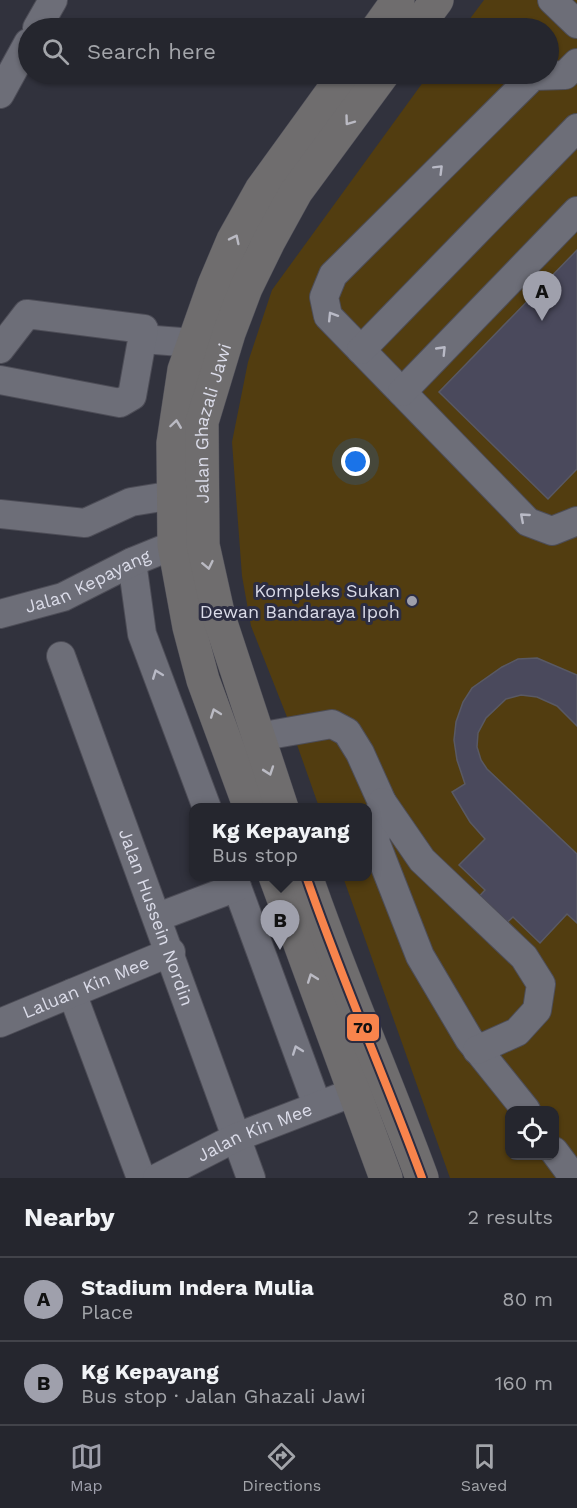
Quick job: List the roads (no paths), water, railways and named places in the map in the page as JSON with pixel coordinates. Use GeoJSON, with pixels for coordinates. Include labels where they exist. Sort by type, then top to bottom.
{"type":"FeatureCollection","features":[{"type":"Feature","properties":{"kind":"main road"},"geometry":{"type":"LineString","coordinates":[[385,18],[398,0]]}},
{"type":"Feature","properties":{"kind":"main road"},"geometry":{"type":"LineString","coordinates":[[424,18],[437,0]]}},
{"type":"Feature","properties":{"kind":"main road","name":"Jalan Ghazali Jawi"},"geometry":{"type":"LineString","coordinates":[[249,803],[203,680],[189,627],[174,545],[173,443],[184,370],[230,249],[261,190],[338,84]]}},
{"type":"Feature","properties":{"kind":"main road","name":"Jalan Ghazali Jawi"},"geometry":{"type":"LineString","coordinates":[[281,803],[219,618],[203,545],[202,422],[229,333],[246,288],[268,241],[296,192],[376,84]]}},
{"type":"Feature","properties":{"kind":"main road"},"geometry":{"type":"LineString","coordinates":[[174,545],[188,528],[190,450],[202,422]]}},
{"type":"Feature","properties":{"kind":"main road"},"geometry":{"type":"LineString","coordinates":[[277,881],[386,1178]]}},
{"type":"Feature","properties":{"kind":"main road"},"geometry":{"type":"LineString","coordinates":[[308,881],[420,1172]]}},
{"type":"Feature","properties":{"kind":"main road"},"geometry":{"type":"LineString","coordinates":[[354,1092],[360,1078],[362,1062],[362,1055],[349,1019],[356,1006]]}},
{"type":"Feature","properties":{"kind":"main road"},"geometry":{"type":"LineString","coordinates":[[354,1092],[365,1094],[382,1111],[398,1151],[407,1163],[420,1172]]}},
{"type":"Feature","properties":{"kind":"street"},"geometry":{"type":"LineString","coordinates":[[43,18],[53,0]]}},
{"type":"Feature","properties":{"kind":"street"},"geometry":{"type":"LineString","coordinates":[[0,94],[18,62]]}},
{"type":"Feature","properties":{"kind":"street"},"geometry":{"type":"LineString","coordinates":[[559,75],[565,75],[577,63]]}},
{"type":"Feature","properties":{"kind":"street"},"geometry":{"type":"LineString","coordinates":[[525,84],[333,275],[324,297],[328,316],[528,522],[552,531],[577,521]]}},
{"type":"Feature","properties":{"kind":"street"},"geometry":{"type":"LineString","coordinates":[[361,350],[577,128]]}},
{"type":"Feature","properties":{"kind":"street"},"geometry":{"type":"LineString","coordinates":[[402,392],[577,211]]}},
{"type":"Feature","properties":{"kind":"street"},"geometry":{"type":"LineString","coordinates":[[0,349],[27,314],[144,329],[132,396],[120,403],[0,380]]}},
{"type":"Feature","properties":{"kind":"street"},"geometry":{"type":"LineString","coordinates":[[142,339],[194,343]]}},
{"type":"Feature","properties":{"kind":"street"},"geometry":{"type":"LineString","coordinates":[[0,514],[85,523],[131,502],[174,495]]}},
{"type":"Feature","properties":{"kind":"street","name":"Jalan Kepayang"},"geometry":{"type":"LineString","coordinates":[[0,614],[63,597],[132,562],[174,545]]}},
{"type":"Feature","properties":{"kind":"street"},"geometry":{"type":"LineString","coordinates":[[132,562],[142,634],[205,803]]}},
{"type":"Feature","properties":{"kind":"street","name":"Jalan Hussein Nordin"},"geometry":{"type":"LineString","coordinates":[[62,656],[251,1178]]}},
{"type":"Feature","properties":{"kind":"street"},"geometry":{"type":"LineString","coordinates":[[258,737],[332,724],[347,732],[360,753],[382,802],[422,860],[524,957],[541,984],[537,1010],[517,1032],[477,1050]]}},
{"type":"Feature","properties":{"kind":"street"},"geometry":{"type":"LineString","coordinates":[[382,802],[375,841],[420,956],[477,1050],[522,1106]]}},
{"type":"Feature","properties":{"kind":"street"},"geometry":{"type":"LineString","coordinates":[[158,917],[235,882],[317,1104]]}},
{"type":"Feature","properties":{"kind":"street","name":"Laluan Kin Mee"},"geometry":{"type":"LineString","coordinates":[[0,1023],[171,952]]}},
{"type":"Feature","properties":{"kind":"street"},"geometry":{"type":"LineString","coordinates":[[72,993],[141,1178]]}},
{"type":"Feature","properties":{"kind":"street","name":"Jalan Kin Mee"},"geometry":{"type":"LineString","coordinates":[[157,1178],[237,1137],[317,1104],[354,1092]]}},
{"type":"Feature","properties":{"kind":"street"},"geometry":{"type":"LineString","coordinates":[[559,1157],[574,1178]]}},
{"type":"Feature","properties":{"kind":"place","name":"Stadium Indera Mulia"},"geometry":{"type":"Point","coordinates":[542,321]}},
{"type":"Feature","properties":{"kind":"place","name":"Kompleks Sukan Dewan Bandaraya Ipoh"},"geometry":{"type":"Point","coordinates":[412,601]}},
{"type":"Feature","properties":{"kind":"place","name":"Kg Kepayang"},"geometry":{"type":"Point","coordinates":[280,950]}}]}
